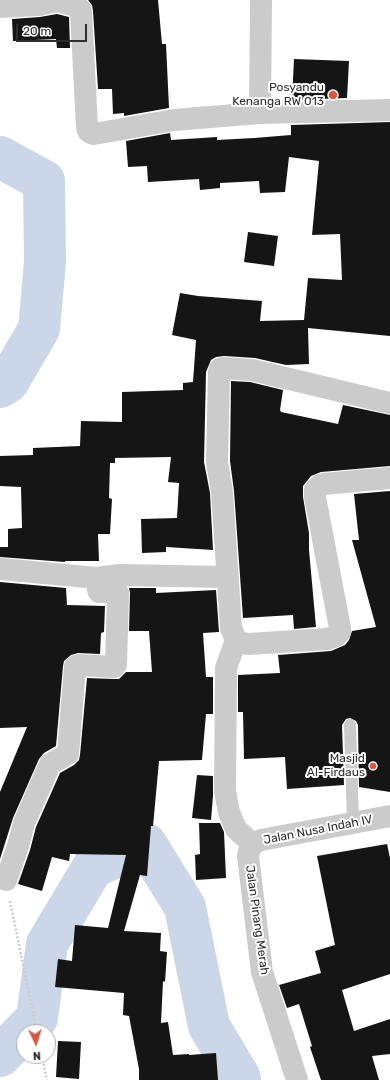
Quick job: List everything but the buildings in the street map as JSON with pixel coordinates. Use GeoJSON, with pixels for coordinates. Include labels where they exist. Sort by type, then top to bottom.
{"type":"FeatureCollection","features":[{"type":"Feature","properties":{"kind":"street"},"geometry":{"type":"LineString","coordinates":[[0,7],[39,5],[57,0],[76,6],[80,9],[87,127],[88,131],[94,134],[174,120],[260,113],[390,110]]}},
{"type":"Feature","properties":{"kind":"street"},"geometry":{"type":"LineString","coordinates":[[260,113],[261,0]]}},
{"type":"Feature","properties":{"kind":"street"},"geometry":{"type":"LineString","coordinates":[[390,403],[252,370],[223,368],[218,372],[217,462],[222,492],[231,628],[236,640],[241,643],[248,644],[328,639],[336,636],[340,632],[315,497],[315,490],[320,485],[324,484],[390,478]]}},
{"type":"Feature","properties":{"kind":"street"},"geometry":{"type":"LineString","coordinates":[[0,569],[97,578],[118,575],[227,577]]}},
{"type":"Feature","properties":{"kind":"street"},"geometry":{"type":"LineString","coordinates":[[6,880],[18,846],[24,823],[50,764],[68,754],[75,667],[78,665],[114,667],[116,665],[118,593],[99,592],[97,578]]}},
{"type":"Feature","properties":{"kind":"street"},"geometry":{"type":"LineString","coordinates":[[236,640],[226,668],[225,791],[229,812],[236,829],[251,847]]}},
{"type":"Feature","properties":{"kind":"street","name":"Jalan Nusa Indah IV"},"geometry":{"type":"LineString","coordinates":[[251,847],[261,840],[390,816]]}},
{"type":"Feature","properties":{"kind":"street","name":"Jalan Pinang Merah"},"geometry":{"type":"LineString","coordinates":[[251,847],[248,856],[262,972],[298,1080]]}},
{"type":"Feature","properties":{"kind":"lane"},"geometry":{"type":"LineString","coordinates":[[350,725],[353,823]]}},
{"type":"Feature","properties":{"kind":"path"},"geometry":{"type":"LineString","coordinates":[[6,880],[35,1024]]}},
{"type":"Feature","properties":{"kind":"path"},"geometry":{"type":"LineString","coordinates":[[44,1064],[47,1080]]}},
{"type":"Feature","properties":{"kind":"waterway"},"geometry":{"type":"LineString","coordinates":[[0,157],[44,181],[45,262],[39,329],[8,382],[0,387]]}},
{"type":"Feature","properties":{"kind":"waterway"},"geometry":{"type":"LineString","coordinates":[[0,1056],[37,1018],[47,944],[93,867],[146,844],[185,907],[209,1026],[240,1080]]}},
{"type":"Feature","properties":{"kind":"place","name":"Posyandu Kenanga RW 013"},"geometry":{"type":"Point","coordinates":[333,95]}},
{"type":"Feature","properties":{"kind":"place","name":"Masjid Al-Firdaus"},"geometry":{"type":"Point","coordinates":[373,766]}}]}
